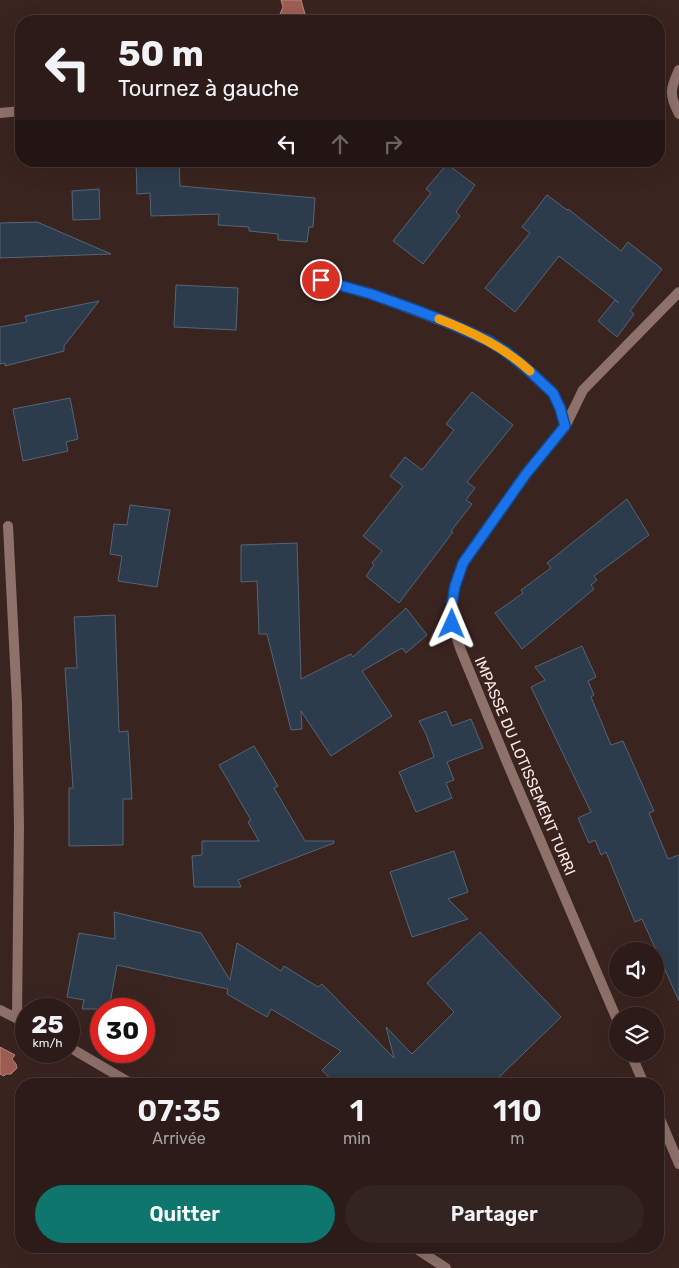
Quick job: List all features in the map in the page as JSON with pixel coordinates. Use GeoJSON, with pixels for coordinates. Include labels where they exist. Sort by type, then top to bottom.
{"type":"FeatureCollection","features":[{"type":"Feature","properties":{"kind":"street"},"geometry":{"type":"LineString","coordinates":[[679,70],[672,85],[672,94],[673,102],[679,114]]}},
{"type":"Feature","properties":{"kind":"street"},"geometry":{"type":"LineString","coordinates":[[0,113],[15,111]]}},
{"type":"Feature","properties":{"kind":"street"},"geometry":{"type":"LineString","coordinates":[[321,280],[371,294],[489,341],[525,367],[553,393],[565,426]]}},
{"type":"Feature","properties":{"kind":"street","name":"IMPASSE DU LOTISSEMENT TURRI"},"geometry":{"type":"LineString","coordinates":[[612,1007],[460,648],[452,624],[452,603],[455,586],[463,563],[526,474],[565,426],[582,390],[679,292]]}},
{"type":"Feature","properties":{"kind":"street"},"geometry":{"type":"LineString","coordinates":[[8,526],[17,704],[22,998]]}},
{"type":"Feature","properties":{"kind":"street"},"geometry":{"type":"LineString","coordinates":[[0,1010],[15,1017]]}},
{"type":"Feature","properties":{"kind":"street"},"geometry":{"type":"LineString","coordinates":[[80,1053],[122,1078]]}},
{"type":"Feature","properties":{"kind":"street"},"geometry":{"type":"LineString","coordinates":[[634,1062],[641,1078]]}},
{"type":"Feature","properties":{"kind":"street"},"geometry":{"type":"LineString","coordinates":[[664,1128],[679,1164]]}},
{"type":"Feature","properties":{"kind":"street"},"geometry":{"type":"LineString","coordinates":[[423,1253],[446,1268]]}},
{"type":"Feature","properties":{"kind":"shaded area"},"geometry":{"type":"Polygon","coordinates":[[[281,0],[301,0],[305,15],[280,15],[283,7],[281,0]]]}},
{"type":"Feature","properties":{"kind":"shaded area"},"geometry":{"type":"Polygon","coordinates":[[[0,1047],[15,1055],[12,1059],[17,1068],[11,1074],[4,1076],[0,1074],[0,1047]]]}},
{"type":"Feature","properties":{"kind":"building"},"geometry":{"type":"Polygon","coordinates":[[[136,167],[179,167],[180,186],[315,198],[313,227],[309,227],[307,242],[278,240],[278,234],[249,231],[249,227],[218,225],[219,214],[151,216],[150,193],[137,194],[136,167]]]}},
{"type":"Feature","properties":{"kind":"building"},"geometry":{"type":"Polygon","coordinates":[[[444,167],[451,167],[475,185],[456,212],[460,216],[423,264],[393,241],[431,193],[426,189],[444,167]]]}},
{"type":"Feature","properties":{"kind":"building"},"geometry":{"type":"Polygon","coordinates":[[[99,189],[100,219],[73,220],[72,191],[99,189]]]}},
{"type":"Feature","properties":{"kind":"building"},"geometry":{"type":"Polygon","coordinates":[[[547,195],[568,209],[621,251],[628,242],[662,269],[630,311],[634,314],[617,337],[598,321],[615,300],[619,303],[559,256],[515,312],[485,288],[530,233],[522,227],[547,195]]]}},
{"type":"Feature","properties":{"kind":"building"},"geometry":{"type":"Polygon","coordinates":[[[37,222],[111,254],[0,258],[0,223],[37,222]]]}},
{"type":"Feature","properties":{"kind":"building"},"geometry":{"type":"Polygon","coordinates":[[[176,285],[238,288],[236,330],[174,327],[176,285]]]}},
{"type":"Feature","properties":{"kind":"building"},"geometry":{"type":"Polygon","coordinates":[[[99,301],[64,346],[64,351],[5,366],[5,363],[0,364],[0,327],[27,322],[25,316],[99,301]]]}},
{"type":"Feature","properties":{"kind":"building"},"geometry":{"type":"Polygon","coordinates":[[[472,392],[513,425],[467,482],[475,488],[466,500],[472,504],[399,603],[366,576],[374,565],[372,563],[382,551],[363,536],[403,486],[390,476],[405,457],[422,470],[454,430],[446,424],[472,392]]]}},
{"type":"Feature","properties":{"kind":"building"},"geometry":{"type":"Polygon","coordinates":[[[70,398],[78,439],[66,442],[68,451],[23,461],[13,409],[70,398]]]}},
{"type":"Feature","properties":{"kind":"building"},"geometry":{"type":"Polygon","coordinates":[[[627,499],[649,535],[594,576],[597,580],[591,585],[594,589],[522,649],[495,613],[523,593],[521,590],[551,568],[547,563],[627,499]]]}},
{"type":"Feature","properties":{"kind":"building"},"geometry":{"type":"Polygon","coordinates":[[[130,505],[170,510],[157,587],[118,581],[122,556],[110,554],[114,524],[127,525],[130,505]]]}},
{"type":"Feature","properties":{"kind":"building"},"geometry":{"type":"Polygon","coordinates":[[[297,543],[301,679],[351,654],[353,657],[406,608],[427,635],[406,653],[402,648],[362,671],[392,716],[331,756],[301,711],[302,729],[291,730],[267,634],[259,634],[257,581],[241,582],[241,545],[297,543]]]}},
{"type":"Feature","properties":{"kind":"building"},"geometry":{"type":"Polygon","coordinates":[[[115,615],[119,732],[128,731],[132,799],[123,799],[123,845],[69,846],[69,788],[73,788],[65,668],[77,668],[74,617],[115,615]]]}},
{"type":"Feature","properties":{"kind":"building"},"geometry":{"type":"Polygon","coordinates":[[[582,646],[596,677],[588,681],[594,695],[591,697],[611,745],[623,741],[654,811],[649,813],[668,859],[679,855],[679,1001],[664,968],[664,942],[652,942],[642,919],[635,922],[606,852],[601,855],[595,840],[589,843],[578,818],[591,812],[531,687],[545,680],[535,667],[582,646]]]}},
{"type":"Feature","properties":{"kind":"building"},"geometry":{"type":"Polygon","coordinates":[[[446,711],[452,726],[471,719],[483,748],[447,762],[454,780],[446,783],[452,798],[416,812],[399,772],[434,757],[419,721],[446,711]]]}},
{"type":"Feature","properties":{"kind":"building"},"geometry":{"type":"Polygon","coordinates":[[[254,746],[278,786],[274,788],[305,841],[334,841],[334,843],[238,880],[241,887],[194,887],[192,856],[202,855],[202,841],[259,841],[248,822],[251,820],[219,765],[254,746]]]}},
{"type":"Feature","properties":{"kind":"building"},"geometry":{"type":"Polygon","coordinates":[[[454,851],[468,892],[448,899],[468,919],[412,937],[390,872],[454,851]]]}},
{"type":"Feature","properties":{"kind":"building"},"geometry":{"type":"Polygon","coordinates":[[[114,912],[201,933],[230,980],[237,943],[281,971],[284,966],[318,987],[322,984],[394,1058],[386,1027],[412,1054],[454,1012],[427,983],[480,932],[561,1017],[498,1078],[329,1078],[322,1070],[341,1051],[271,1009],[267,1017],[227,994],[228,989],[117,965],[111,998],[90,998],[90,1009],[82,1009],[84,1000],[67,997],[79,933],[115,939],[114,912]]]}},
{"type":"Feature","properties":{"kind":"slow traffic"},"geometry":{"type":"LineString","coordinates":[[439,319],[489,341],[530,371]]}},
{"type":"Feature","properties":{"kind":"route"},"geometry":{"type":"LineString","coordinates":[[321,280],[371,294],[413,309],[489,341],[505,351],[542,381],[553,393],[560,408],[565,426],[526,474],[463,563],[455,586],[452,603],[452,624]]}}]}
